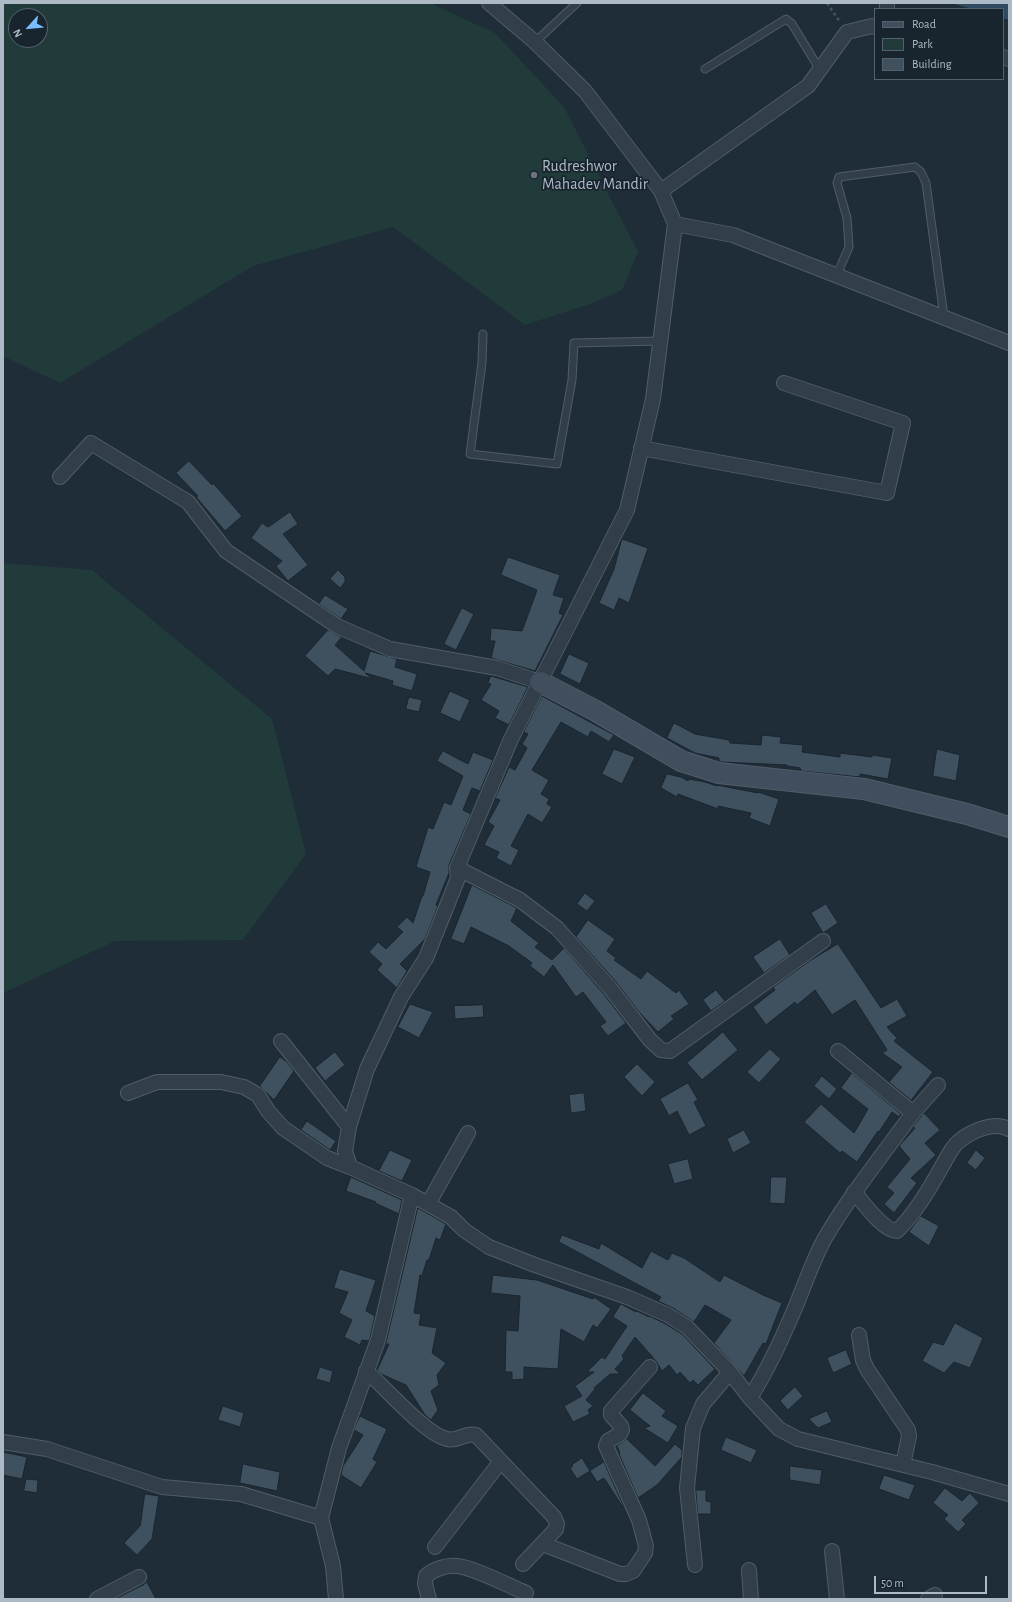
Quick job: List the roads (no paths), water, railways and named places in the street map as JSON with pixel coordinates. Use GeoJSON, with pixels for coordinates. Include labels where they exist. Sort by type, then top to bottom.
{"type":"FeatureCollection","features":[{"type":"Feature","properties":{"kind":"street"},"geometry":{"type":"LineString","coordinates":[[350,1167],[345,1151],[349,1127],[368,1069],[401,997],[426,958],[458,878],[457,868],[511,739],[627,510],[653,399],[675,224],[661,191],[585,91],[535,42],[490,3]]}},
{"type":"Feature","properties":{"kind":"street"},"geometry":{"type":"LineString","coordinates":[[661,191],[808,86],[847,32],[874,27]]}},
{"type":"Feature","properties":{"kind":"street"},"geometry":{"type":"LineString","coordinates":[[675,224],[733,235],[836,277],[1009,343]]}},
{"type":"Feature","properties":{"kind":"street"},"geometry":{"type":"LineString","coordinates":[[641,448],[887,493],[903,423],[784,383]]}},
{"type":"Feature","properties":{"kind":"street"},"geometry":{"type":"LineString","coordinates":[[60,477],[91,443],[188,502],[226,551],[337,626],[390,649],[497,668],[540,682],[596,711],[681,761],[719,773],[864,789],[966,814],[1009,827]]}},
{"type":"Feature","properties":{"kind":"street"},"geometry":{"type":"LineString","coordinates":[[457,868],[520,900],[557,928],[610,988],[650,1040],[662,1050],[670,1051],[823,941]]}},
{"type":"Feature","properties":{"kind":"street"},"geometry":{"type":"LineString","coordinates":[[281,1041],[349,1127]]}},
{"type":"Feature","properties":{"kind":"street"},"geometry":{"type":"LineString","coordinates":[[838,1051],[913,1113]]}},
{"type":"Feature","properties":{"kind":"street"},"geometry":{"type":"LineString","coordinates":[[128,1092],[157,1082],[221,1082],[244,1087],[258,1094],[268,1111],[283,1128],[327,1158],[412,1195],[451,1217],[464,1230],[489,1247],[535,1265],[627,1297],[668,1315],[687,1327],[730,1372],[750,1398],[779,1429],[798,1439],[903,1465],[1009,1494]]}},
{"type":"Feature","properties":{"kind":"street"},"geometry":{"type":"LineString","coordinates":[[750,1398],[767,1371],[796,1307],[809,1270],[822,1245],[854,1192],[913,1113],[938,1085]]}},
{"type":"Feature","properties":{"kind":"street"},"geometry":{"type":"LineString","coordinates":[[854,1192],[885,1226],[892,1231],[897,1232],[904,1225],[933,1183],[957,1143],[972,1132],[996,1125],[1009,1129]]}},
{"type":"Feature","properties":{"kind":"street"},"geometry":{"type":"LineString","coordinates":[[428,1204],[468,1132]]}},
{"type":"Feature","properties":{"kind":"street"},"geometry":{"type":"LineString","coordinates":[[336,1599],[333,1566],[321,1518],[340,1448],[378,1340],[412,1195]]}},
{"type":"Feature","properties":{"kind":"street"},"geometry":{"type":"LineString","coordinates":[[859,1335],[863,1360],[867,1369],[908,1430],[909,1436],[903,1465]]}},
{"type":"Feature","properties":{"kind":"street"},"geometry":{"type":"LineString","coordinates":[[543,1544],[620,1574],[626,1574],[633,1571],[645,1553],[646,1546],[639,1520],[606,1446],[608,1441],[620,1434],[622,1430],[621,1426],[611,1415],[611,1411],[650,1367]]}},
{"type":"Feature","properties":{"kind":"street"},"geometry":{"type":"LineString","coordinates":[[366,1371],[429,1430],[445,1439],[453,1441],[467,1434],[476,1435],[554,1517],[557,1524],[556,1529],[523,1564]]}},
{"type":"Feature","properties":{"kind":"street"},"geometry":{"type":"LineString","coordinates":[[695,1565],[687,1488],[693,1428],[703,1404],[730,1372]]}},
{"type":"Feature","properties":{"kind":"street"},"geometry":{"type":"LineString","coordinates":[[3,1442],[47,1449],[162,1488],[241,1494],[321,1518]]}},
{"type":"Feature","properties":{"kind":"street"},"geometry":{"type":"LineString","coordinates":[[435,1547],[500,1461]]}},
{"type":"Feature","properties":{"kind":"street"},"geometry":{"type":"LineString","coordinates":[[832,1551],[837,1599]]}},
{"type":"Feature","properties":{"kind":"street"},"geometry":{"type":"LineString","coordinates":[[429,1599],[425,1584],[426,1576],[431,1571],[456,1566],[467,1568],[526,1593]]}},
{"type":"Feature","properties":{"kind":"street"},"geometry":{"type":"LineString","coordinates":[[749,1570],[752,1599]]}},
{"type":"Feature","properties":{"kind":"street"},"geometry":{"type":"LineString","coordinates":[[97,1599],[139,1577]]}},
{"type":"Feature","properties":{"kind":"lane"},"geometry":{"type":"LineString","coordinates":[[535,42],[577,3]]}},
{"type":"Feature","properties":{"kind":"lane"},"geometry":{"type":"LineString","coordinates":[[705,68],[786,19],[792,24],[820,70]]}},
{"type":"Feature","properties":{"kind":"lane"},"geometry":{"type":"LineString","coordinates":[[836,277],[849,247],[847,218],[837,183],[839,177],[915,167],[921,172],[926,183],[944,317]]}},
{"type":"Feature","properties":{"kind":"lane"},"geometry":{"type":"LineString","coordinates":[[483,334],[482,363],[470,454],[557,464],[572,380],[574,343],[660,341]]}},
{"type":"Feature","properties":{"kind":"water"},"geometry":{"type":"Polygon","coordinates":[[[951,3],[1009,3],[1009,20],[1004,18],[1004,8],[968,8],[951,3]]]}},
{"type":"Feature","properties":{"kind":"place","name":"Rudreshwor Mahadev Mandir"},"geometry":{"type":"Point","coordinates":[534,175]}}]}
